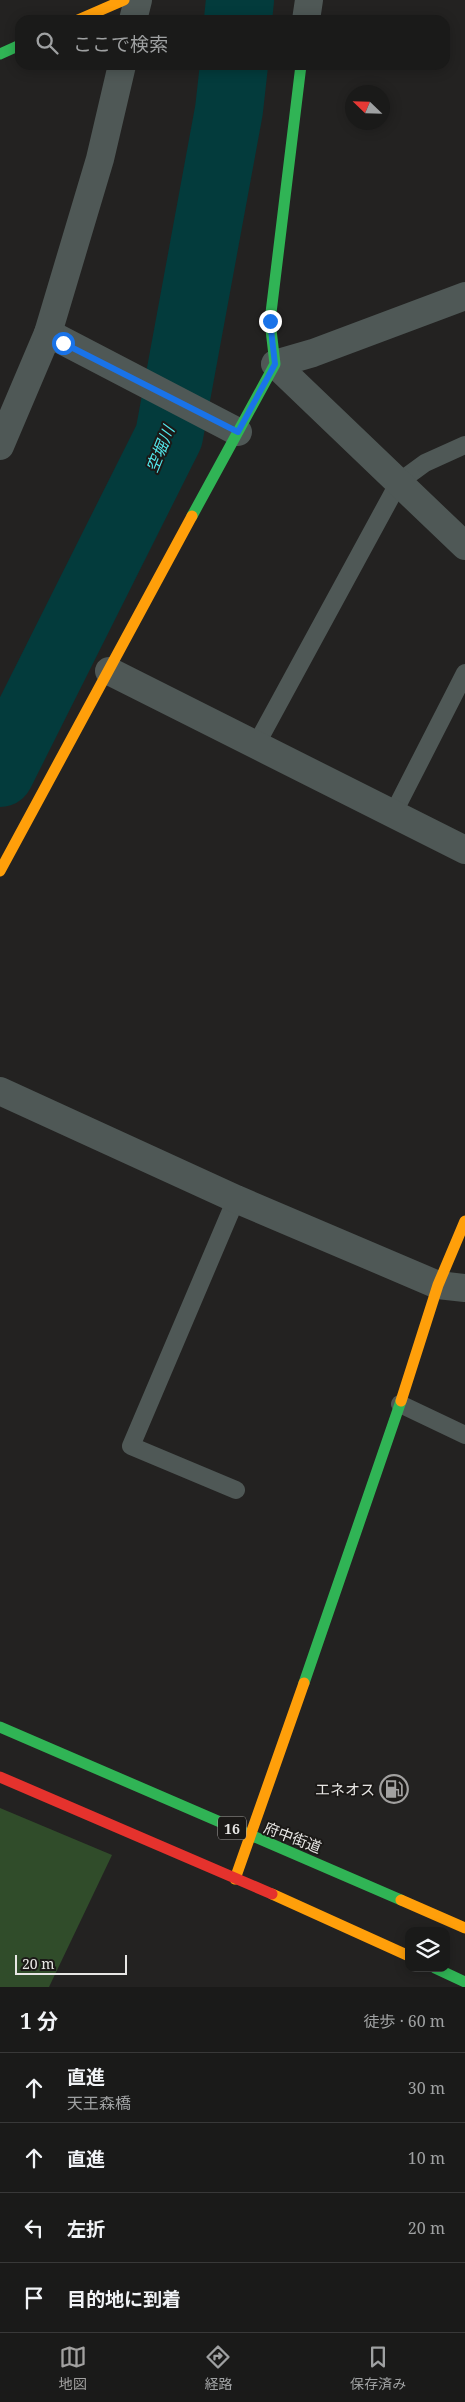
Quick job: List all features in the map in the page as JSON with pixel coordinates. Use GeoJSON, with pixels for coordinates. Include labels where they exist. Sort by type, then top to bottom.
{"type":"FeatureCollection","features":[{"type":"Feature","properties":{"kind":"street"},"geometry":{"type":"LineString","coordinates":[[90,15],[124,0]]}},
{"type":"Feature","properties":{"kind":"street"},"geometry":{"type":"LineString","coordinates":[[134,15],[138,0]]}},
{"type":"Feature","properties":{"kind":"street"},"geometry":{"type":"LineString","coordinates":[[306,15],[308,0]]}},
{"type":"Feature","properties":{"kind":"street"},"geometry":{"type":"LineString","coordinates":[[0,54],[15,47]]}},
{"type":"Feature","properties":{"kind":"street"},"geometry":{"type":"LineString","coordinates":[[0,446],[56,338],[121,70]]}},
{"type":"Feature","properties":{"kind":"street"},"geometry":{"type":"LineString","coordinates":[[0,871],[275,364],[270,321],[300,70]]}},
{"type":"Feature","properties":{"kind":"street"},"geometry":{"type":"LineString","coordinates":[[275,364],[313,353],[465,296]]}},
{"type":"Feature","properties":{"kind":"street"},"geometry":{"type":"LineString","coordinates":[[56,338],[238,432]]}},
{"type":"Feature","properties":{"kind":"street"},"geometry":{"type":"LineString","coordinates":[[275,364],[465,546]]}},
{"type":"Feature","properties":{"kind":"street"},"geometry":{"type":"LineString","coordinates":[[109,671],[465,850]]}},
{"type":"Feature","properties":{"kind":"street"},"geometry":{"type":"LineString","coordinates":[[0,1092],[236,1200],[438,1285],[465,1288]]}},
{"type":"Feature","properties":{"kind":"street"},"geometry":{"type":"LineString","coordinates":[[235,1879],[400,1404],[438,1285],[465,1221]]}},
{"type":"Feature","properties":{"kind":"street","name":"府中街道"},"geometry":{"type":"LineString","coordinates":[[0,1727],[465,1928]]}},
{"type":"Feature","properties":{"kind":"street"},"geometry":{"type":"LineString","coordinates":[[0,1776],[405,1954]]}},
{"type":"Feature","properties":{"kind":"street"},"geometry":{"type":"LineString","coordinates":[[444,1972],[465,1982]]}},
{"type":"Feature","properties":{"kind":"lane"},"geometry":{"type":"LineString","coordinates":[[256,745],[399,482],[425,463],[465,445]]}},
{"type":"Feature","properties":{"kind":"lane"},"geometry":{"type":"LineString","coordinates":[[393,814],[465,673]]}},
{"type":"Feature","properties":{"kind":"lane"},"geometry":{"type":"LineString","coordinates":[[236,1200],[131,1446],[236,1490]]}},
{"type":"Feature","properties":{"kind":"lane"},"geometry":{"type":"LineString","coordinates":[[400,1404],[465,1435]]}},
{"type":"Feature","properties":{"kind":"green space"},"geometry":{"type":"Polygon","coordinates":[[[0,1808],[112,1855],[49,1987],[0,1987],[0,1808]]]}},
{"type":"Feature","properties":{"kind":"waterway","name":"空堀川"},"geometry":{"type":"LineString","coordinates":[[238,15],[240,0]]}},
{"type":"Feature","properties":{"kind":"waterway","name":"空堀川"},"geometry":{"type":"LineString","coordinates":[[0,773],[169,436],[229,110],[233,70]]}},
{"type":"Feature","properties":{"kind":"traffic: fast"},"geometry":{"type":"LineString","coordinates":[[0,54],[15,47]]}},
{"type":"Feature","properties":{"kind":"traffic: fast"},"geometry":{"type":"LineString","coordinates":[[192,516],[275,364],[270,321],[300,70]]}},
{"type":"Feature","properties":{"kind":"traffic: fast"},"geometry":{"type":"LineString","coordinates":[[304,1683],[401,1401]]}},
{"type":"Feature","properties":{"kind":"traffic: fast"},"geometry":{"type":"LineString","coordinates":[[0,1727],[401,1900]]}},
{"type":"Feature","properties":{"kind":"traffic: fast"},"geometry":{"type":"LineString","coordinates":[[444,1972],[465,1982]]}},
{"type":"Feature","properties":{"kind":"traffic: slow"},"geometry":{"type":"LineString","coordinates":[[90,15],[124,0]]}},
{"type":"Feature","properties":{"kind":"traffic: slow"},"geometry":{"type":"LineString","coordinates":[[0,871],[192,516]]}},
{"type":"Feature","properties":{"kind":"traffic: slow"},"geometry":{"type":"LineString","coordinates":[[401,1401],[438,1285],[465,1221]]}},
{"type":"Feature","properties":{"kind":"traffic: slow"},"geometry":{"type":"LineString","coordinates":[[235,1879],[304,1683]]}},
{"type":"Feature","properties":{"kind":"traffic: slow"},"geometry":{"type":"LineString","coordinates":[[272,1894],[405,1954]]}},
{"type":"Feature","properties":{"kind":"traffic: slow"},"geometry":{"type":"LineString","coordinates":[[401,1900],[465,1928]]}},
{"type":"Feature","properties":{"kind":"traffic: jam"},"geometry":{"type":"LineString","coordinates":[[0,1777],[272,1894]]}},
{"type":"Feature","properties":{"kind":"place","name":"エネオス"},"geometry":{"type":"Point","coordinates":[394,1789]}},
{"type":"Feature","properties":{"kind":"route"},"geometry":{"type":"LineString","coordinates":[[63,343],[238,432],[275,364],[270,321]]}}]}
